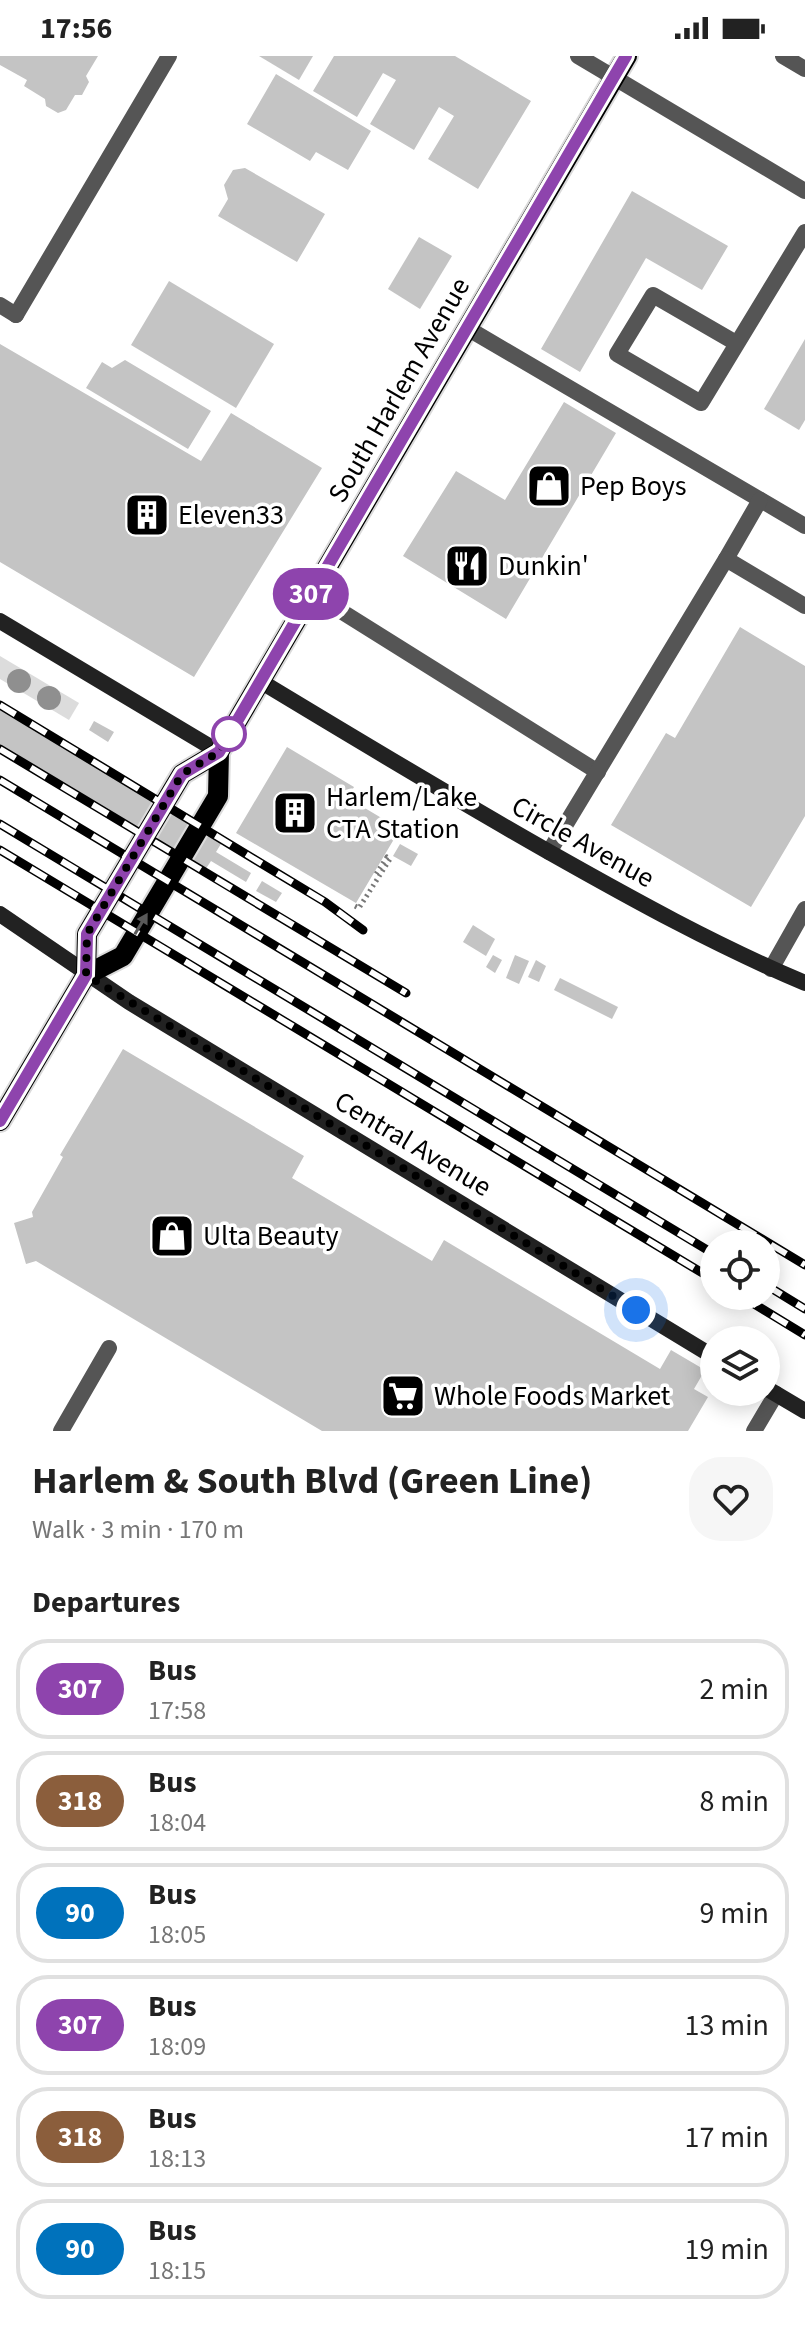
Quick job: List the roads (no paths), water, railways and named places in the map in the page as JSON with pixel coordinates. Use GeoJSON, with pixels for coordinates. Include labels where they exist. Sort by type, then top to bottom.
{"type":"FeatureCollection","features":[{"type":"Feature","properties":{"kind":"main road","name":"South Harlem Avenue"},"geometry":{"type":"LineString","coordinates":[[219,752],[182,774],[142,840],[87,934],[86,975],[123,956],[218,796],[219,752],[627,56]]}},
{"type":"Feature","properties":{"kind":"main road"},"geometry":{"type":"LineString","coordinates":[[0,1121],[86,975]]}},
{"type":"Feature","properties":{"kind":"street"},"geometry":{"type":"LineString","coordinates":[[0,305],[16,315],[169,56]]}},
{"type":"Feature","properties":{"kind":"street"},"geometry":{"type":"LineString","coordinates":[[578,56],[805,191]]}},
{"type":"Feature","properties":{"kind":"street"},"geometry":{"type":"LineString","coordinates":[[783,56],[805,69]]}},
{"type":"Feature","properties":{"kind":"street"},"geometry":{"type":"LineString","coordinates":[[736,343],[653,295],[617,354],[701,403],[805,232]]}},
{"type":"Feature","properties":{"kind":"street"},"geometry":{"type":"LineString","coordinates":[[467,328],[805,526]]}},
{"type":"Feature","properties":{"kind":"street"},"geometry":{"type":"LineString","coordinates":[[549,852],[760,500]]}},
{"type":"Feature","properties":{"kind":"street"},"geometry":{"type":"LineString","coordinates":[[726,559],[805,606]]}},
{"type":"Feature","properties":{"kind":"street"},"geometry":{"type":"LineString","coordinates":[[312,593],[598,772]]}},
{"type":"Feature","properties":{"kind":"street"},"geometry":{"type":"LineString","coordinates":[[0,621],[219,752]]}},
{"type":"Feature","properties":{"kind":"street","name":"Circle Avenue"},"geometry":{"type":"LineString","coordinates":[[260,681],[460,802],[701,937],[805,983]]}},
{"type":"Feature","properties":{"kind":"street"},"geometry":{"type":"LineString","coordinates":[[771,969],[805,909]]}},
{"type":"Feature","properties":{"kind":"street","name":"Central Avenue"},"geometry":{"type":"LineString","coordinates":[[0,914],[86,975],[700,1348]]}},
{"type":"Feature","properties":{"kind":"street"},"geometry":{"type":"LineString","coordinates":[[61,1431],[109,1348]]}},
{"type":"Feature","properties":{"kind":"street"},"geometry":{"type":"LineString","coordinates":[[780,1396],[805,1411]]}},
{"type":"Feature","properties":{"kind":"street"},"geometry":{"type":"LineString","coordinates":[[754,1431],[765,1406]]}},
{"type":"Feature","properties":{"kind":"railway"},"geometry":{"type":"LineString","coordinates":[[0,705],[325,902],[363,930]]}},
{"type":"Feature","properties":{"kind":"railway"},"geometry":{"type":"LineString","coordinates":[[0,749],[406,993]]}},
{"type":"Feature","properties":{"kind":"railway"},"geometry":{"type":"LineString","coordinates":[[0,780],[805,1265]]}},
{"type":"Feature","properties":{"kind":"railway"},"geometry":{"type":"LineString","coordinates":[[0,824],[700,1246]]}},
{"type":"Feature","properties":{"kind":"railway"},"geometry":{"type":"LineString","coordinates":[[0,850],[700,1272]]}},
{"type":"Feature","properties":{"kind":"railway"},"geometry":{"type":"LineString","coordinates":[[780,1294],[805,1309]]}},
{"type":"Feature","properties":{"kind":"railway"},"geometry":{"type":"LineString","coordinates":[[764,1310],[805,1335]]}},
{"type":"Feature","properties":{"kind":"place","name":"Pep Boys"},"geometry":{"type":"Point","coordinates":[549,486]}},
{"type":"Feature","properties":{"kind":"place","name":"Eleven33"},"geometry":{"type":"Point","coordinates":[147,515]}},
{"type":"Feature","properties":{"kind":"place","name":"Dunkin'"},"geometry":{"type":"Point","coordinates":[467,566]}},
{"type":"Feature","properties":{"kind":"place","name":"Harlem/Lake CTA Station"},"geometry":{"type":"Point","coordinates":[295,813]}},
{"type":"Feature","properties":{"kind":"place","name":"Ulta Beauty"},"geometry":{"type":"Point","coordinates":[172,1236]}},
{"type":"Feature","properties":{"kind":"place","name":"Whole Foods Market"},"geometry":{"type":"Point","coordinates":[403,1396]}}]}
